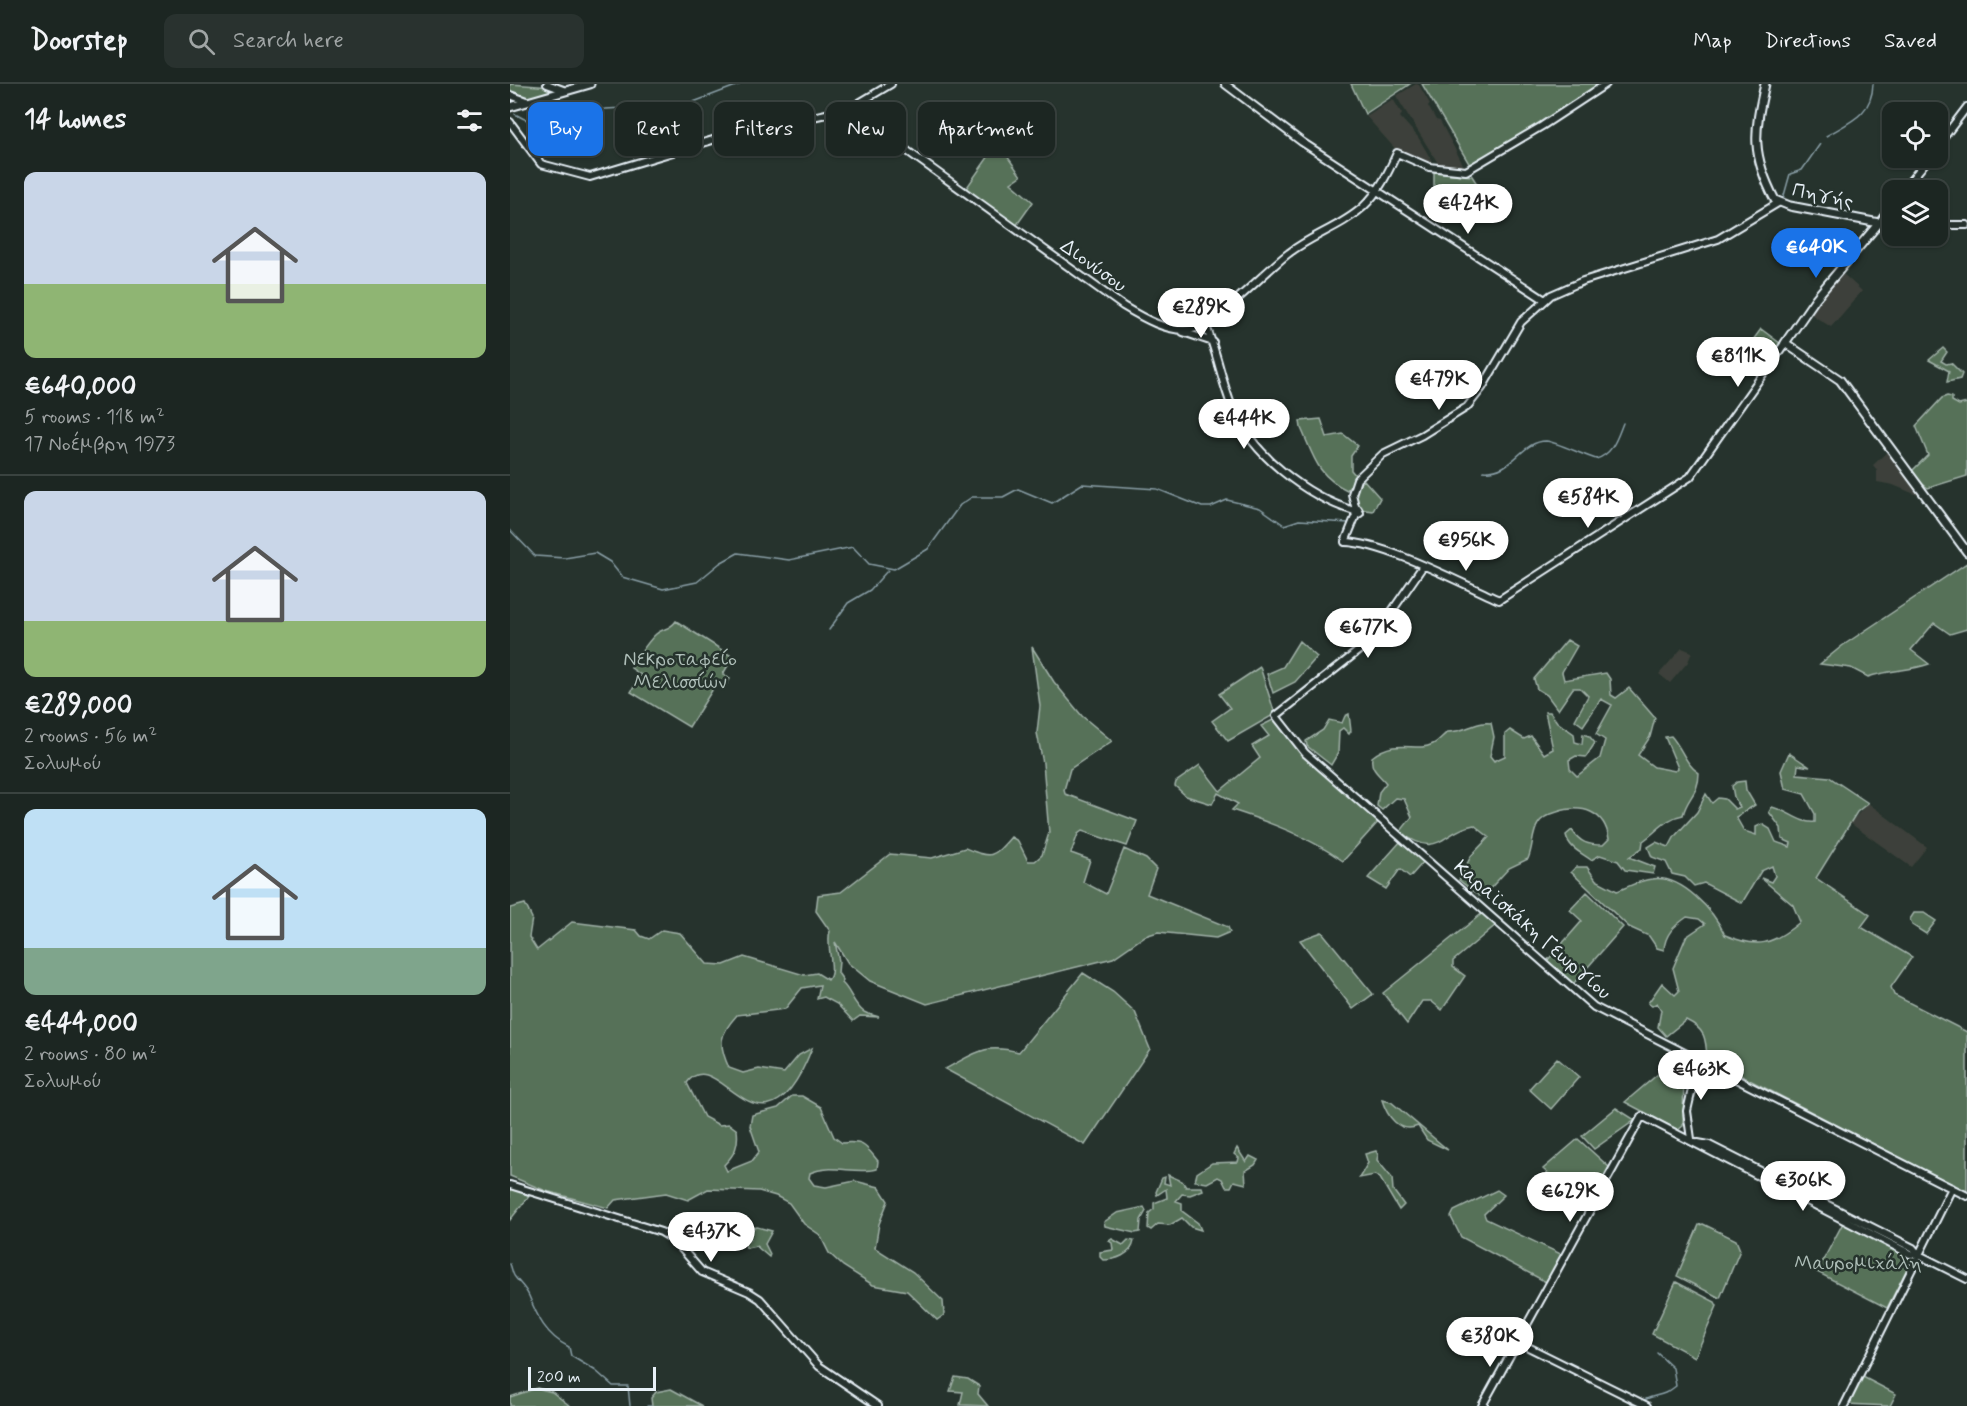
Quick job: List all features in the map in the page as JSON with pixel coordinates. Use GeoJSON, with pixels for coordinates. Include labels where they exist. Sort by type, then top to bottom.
{"type":"FeatureCollection","features":[{"type":"Feature","properties":{"kind":"main road"},"geometry":{"type":"LineString","coordinates":[[529,102],[590,84]]}},
{"type":"Feature","properties":{"kind":"main road","name":"Πηγής"},"geometry":{"type":"LineString","coordinates":[[1765,84],[1755,128],[1755,145],[1769,188],[1778,203],[1879,223]]}},
{"type":"Feature","properties":{"kind":"main road"},"geometry":{"type":"LineString","coordinates":[[510,107],[528,102]]}},
{"type":"Feature","properties":{"kind":"main road"},"geometry":{"type":"LineString","coordinates":[[1866,221],[1872,232]]}},
{"type":"Feature","properties":{"kind":"main road"},"geometry":{"type":"LineString","coordinates":[[1879,223],[1816,298],[1785,343],[1840,380],[1967,552]]}},
{"type":"Feature","properties":{"kind":"street"},"geometry":{"type":"LineString","coordinates":[[547,84],[567,91]]}},
{"type":"Feature","properties":{"kind":"street"},"geometry":{"type":"LineString","coordinates":[[861,102],[891,84]]}},
{"type":"Feature","properties":{"kind":"street"},"geometry":{"type":"LineString","coordinates":[[1225,84],[1302,142],[1378,189],[1545,300]]}},
{"type":"Feature","properties":{"kind":"street"},"geometry":{"type":"LineString","coordinates":[[1356,512],[1322,499],[1260,452],[1233,409],[1213,342],[1205,324],[1290,252],[1353,215],[1378,189],[1397,153],[1434,168],[1456,172],[1471,169],[1606,84]]}},
{"type":"Feature","properties":{"kind":"street"},"geometry":{"type":"LineString","coordinates":[[510,95],[529,102]]}},
{"type":"Feature","properties":{"kind":"street"},"geometry":{"type":"LineString","coordinates":[[1948,132],[1967,107]]}},
{"type":"Feature","properties":{"kind":"street"},"geometry":{"type":"LineString","coordinates":[[510,122],[541,164],[590,177],[726,136],[826,114]]}},
{"type":"Feature","properties":{"kind":"street","name":"Διονύσου"},"geometry":{"type":"LineString","coordinates":[[906,150],[1142,317],[1176,329],[1192,329],[1205,324]]}},
{"type":"Feature","properties":{"kind":"street"},"geometry":{"type":"LineString","coordinates":[[1912,180],[1921,168]]}},
{"type":"Feature","properties":{"kind":"street"},"geometry":{"type":"LineString","coordinates":[[1778,203],[1718,239],[1593,278],[1551,295],[1521,322],[1482,388],[1467,407],[1422,435],[1383,454],[1357,479],[1352,494],[1356,512],[1345,542],[1360,544],[1423,566],[1499,600],[1690,477],[1785,343]]}},
{"type":"Feature","properties":{"kind":"street"},"geometry":{"type":"LineString","coordinates":[[1879,223],[1882,219]]}},
{"type":"Feature","properties":{"kind":"street"},"geometry":{"type":"LineString","coordinates":[[1948,225],[1967,225]]}},
{"type":"Feature","properties":{"kind":"street"},"geometry":{"type":"LineString","coordinates":[[1176,329],[1213,342]]}},
{"type":"Feature","properties":{"kind":"street","name":"Καραϊσκάκη Γεωργίου"},"geometry":{"type":"LineString","coordinates":[[1423,566],[1372,640],[1276,716],[1305,753],[1592,1005],[1967,1196]]}},
{"type":"Feature","properties":{"kind":"street"},"geometry":{"type":"LineString","coordinates":[[1691,1139],[1688,1112],[1699,1059]]}},
{"type":"Feature","properties":{"kind":"street"},"geometry":{"type":"LineString","coordinates":[[1482,1406],[1642,1116],[1691,1139],[1707,1151],[1910,1254],[1919,1255],[1967,1280]]}},
{"type":"Feature","properties":{"kind":"street"},"geometry":{"type":"LineString","coordinates":[[510,1185],[630,1222],[670,1237],[702,1272],[760,1299],[819,1366],[878,1406]]}},
{"type":"Feature","properties":{"kind":"street"},"geometry":{"type":"LineString","coordinates":[[1844,1406],[1952,1188]]}},
{"type":"Feature","properties":{"kind":"street"},"geometry":{"type":"LineString","coordinates":[[1518,1342],[1647,1406]]}},
{"type":"Feature","properties":{"kind":"shaded area"},"geometry":{"type":"Polygon","coordinates":[[[1416,84],[1419,85],[1430,104],[1428,106],[1436,120],[1440,121],[1466,170],[1441,168],[1396,96],[1416,84]]]}},
{"type":"Feature","properties":{"kind":"shaded area"},"geometry":{"type":"Polygon","coordinates":[[[1393,99],[1402,114],[1400,117],[1418,137],[1436,168],[1397,151],[1366,116],[1393,99]]]}},
{"type":"Feature","properties":{"kind":"shaded area"},"geometry":{"type":"Polygon","coordinates":[[[1841,272],[1862,291],[1831,327],[1809,313],[1841,272]]]}},
{"type":"Feature","properties":{"kind":"shaded area"},"geometry":{"type":"Polygon","coordinates":[[[1890,449],[1922,491],[1917,495],[1893,485],[1877,482],[1877,471],[1873,465],[1890,449]]]}},
{"type":"Feature","properties":{"kind":"shaded area"},"geometry":{"type":"Polygon","coordinates":[[[1682,648],[1692,652],[1688,662],[1670,683],[1659,674],[1682,648]]]}},
{"type":"Feature","properties":{"kind":"shaded area"},"geometry":{"type":"Polygon","coordinates":[[[1868,803],[1927,847],[1911,867],[1850,823],[1868,803]]]}},
{"type":"Feature","properties":{"kind":"green space"},"geometry":{"type":"Polygon","coordinates":[[[510,84],[552,87],[554,90],[553,93],[542,96],[522,97],[510,94],[510,84]]]}},
{"type":"Feature","properties":{"kind":"green space"},"geometry":{"type":"Polygon","coordinates":[[[1351,84],[1410,84],[1365,114],[1351,84]]]}},
{"type":"Feature","properties":{"kind":"green space"},"geometry":{"type":"Polygon","coordinates":[[[1422,84],[1602,84],[1471,167],[1422,84]]]}},
{"type":"Feature","properties":{"kind":"green space"},"geometry":{"type":"Polygon","coordinates":[[[989,156],[1007,156],[1021,176],[1011,183],[1033,202],[1016,226],[965,190],[989,156]]]}},
{"type":"Feature","properties":{"kind":"green space"},"geometry":{"type":"Polygon","coordinates":[[[1434,172],[1472,176],[1486,198],[1474,203],[1462,184],[1449,191],[1434,190],[1434,172]]]}},
{"type":"Feature","properties":{"kind":"green space"},"geometry":{"type":"Polygon","coordinates":[[[1761,329],[1781,344],[1760,373],[1739,359],[1761,329]]]}},
{"type":"Feature","properties":{"kind":"green space"},"geometry":{"type":"Polygon","coordinates":[[[1943,348],[1947,352],[1941,361],[1946,364],[1951,363],[1962,374],[1960,379],[1947,382],[1949,371],[1929,360],[1943,348]]]}},
{"type":"Feature","properties":{"kind":"green space"},"geometry":{"type":"Polygon","coordinates":[[[1952,397],[1952,401],[1959,405],[1967,403],[1967,476],[1928,488],[1913,477],[1912,471],[1928,455],[1916,426],[1942,398],[1952,397]]]}},
{"type":"Feature","properties":{"kind":"green space"},"geometry":{"type":"Polygon","coordinates":[[[1321,419],[1327,437],[1343,434],[1358,446],[1351,456],[1351,470],[1357,477],[1347,490],[1337,485],[1323,472],[1313,457],[1301,428],[1300,421],[1321,419]]]}},
{"type":"Feature","properties":{"kind":"green space"},"geometry":{"type":"Polygon","coordinates":[[[1364,480],[1380,498],[1373,511],[1359,509],[1353,492],[1364,480]]]}},
{"type":"Feature","properties":{"kind":"green space"},"geometry":{"type":"Polygon","coordinates":[[[1967,563],[1967,629],[1950,634],[1934,623],[1911,650],[1929,664],[1868,677],[1851,668],[1820,664],[1842,646],[1967,563]]]}},
{"type":"Feature","properties":{"kind":"green space","name":"Νεκροταφείο Μελισσίών"},"geometry":{"type":"Polygon","coordinates":[[[676,621],[733,657],[723,674],[730,679],[724,688],[716,684],[689,727],[631,692],[641,675],[631,668],[636,659],[656,634],[676,621]]]}},
{"type":"Feature","properties":{"kind":"green space"},"geometry":{"type":"Polygon","coordinates":[[[1567,640],[1577,646],[1562,672],[1564,680],[1606,673],[1610,679],[1611,695],[1616,698],[1629,688],[1655,718],[1650,737],[1638,755],[1654,767],[1675,771],[1678,768],[1665,737],[1671,736],[1690,765],[1699,773],[1697,786],[1683,815],[1662,825],[1643,841],[1642,848],[1629,857],[1655,867],[1653,874],[1625,870],[1618,861],[1600,855],[1591,860],[1576,849],[1566,835],[1572,830],[1578,838],[1589,844],[1603,845],[1609,839],[1607,829],[1603,822],[1591,812],[1566,810],[1542,819],[1535,832],[1528,859],[1509,868],[1485,894],[1479,896],[1459,880],[1471,856],[1489,837],[1474,825],[1463,828],[1440,842],[1432,844],[1413,840],[1400,832],[1412,817],[1404,799],[1395,798],[1382,810],[1377,806],[1379,792],[1386,783],[1374,769],[1372,757],[1381,751],[1398,746],[1426,746],[1435,743],[1448,732],[1485,723],[1491,723],[1494,737],[1490,756],[1494,761],[1505,756],[1505,734],[1510,730],[1524,739],[1531,736],[1544,754],[1553,749],[1545,712],[1550,712],[1557,722],[1574,734],[1575,742],[1582,744],[1583,734],[1589,736],[1595,743],[1586,757],[1576,756],[1569,760],[1570,769],[1577,776],[1600,758],[1605,740],[1596,734],[1612,705],[1601,699],[1583,726],[1575,720],[1588,696],[1580,688],[1573,688],[1558,710],[1547,695],[1537,689],[1534,679],[1567,640]]]}},
{"type":"Feature","properties":{"kind":"green space"},"geometry":{"type":"Polygon","coordinates":[[[1299,641],[1317,657],[1295,682],[1273,693],[1267,674],[1283,667],[1299,641]]]}},
{"type":"Feature","properties":{"kind":"green space"},"geometry":{"type":"Polygon","coordinates":[[[1032,647],[1054,682],[1082,716],[1112,741],[1070,769],[1065,794],[1137,821],[1127,846],[1082,831],[1078,834],[1071,853],[1090,860],[1083,882],[1106,894],[1124,849],[1146,859],[1156,869],[1147,894],[1228,927],[1230,932],[1216,938],[1158,932],[1145,936],[1113,958],[927,1004],[870,981],[848,963],[835,942],[839,961],[838,973],[843,980],[842,983],[860,1009],[879,1017],[860,1016],[853,1021],[837,1004],[824,997],[817,999],[820,985],[802,988],[785,1009],[737,1015],[727,1028],[722,1040],[723,1052],[729,1068],[743,1073],[759,1069],[784,1073],[799,1055],[812,1048],[794,1085],[776,1102],[759,1104],[742,1098],[713,1078],[699,1074],[687,1083],[704,1117],[719,1125],[729,1124],[737,1130],[735,1149],[724,1165],[727,1171],[752,1161],[759,1152],[750,1126],[752,1115],[778,1108],[792,1096],[802,1096],[821,1107],[834,1137],[842,1143],[860,1144],[867,1148],[878,1161],[877,1169],[818,1170],[810,1173],[809,1178],[814,1185],[826,1187],[855,1181],[879,1187],[888,1201],[879,1224],[875,1248],[913,1272],[943,1301],[944,1315],[937,1320],[907,1291],[873,1285],[843,1266],[829,1253],[820,1235],[804,1224],[789,1203],[776,1196],[759,1191],[708,1189],[688,1200],[666,1193],[615,1200],[608,1208],[546,1191],[510,1176],[510,908],[525,904],[532,918],[529,937],[537,950],[572,922],[636,930],[641,936],[649,939],[662,930],[680,933],[707,964],[724,965],[744,957],[804,975],[817,973],[828,980],[831,970],[830,931],[816,911],[818,895],[841,892],[890,854],[932,858],[965,848],[980,854],[991,855],[1011,837],[1018,841],[1028,861],[1035,861],[1042,855],[1049,833],[1043,763],[1037,733],[1040,706],[1032,647]]]}},
{"type":"Feature","properties":{"kind":"green space"},"geometry":{"type":"Polygon","coordinates":[[[1260,667],[1275,714],[1228,741],[1212,721],[1230,708],[1219,694],[1260,667]]]}},
{"type":"Feature","properties":{"kind":"green space"},"geometry":{"type":"Polygon","coordinates":[[[1349,714],[1351,731],[1349,734],[1343,728],[1339,731],[1338,753],[1331,765],[1307,746],[1306,741],[1323,730],[1329,720],[1342,723],[1345,716],[1349,714]]]}},
{"type":"Feature","properties":{"kind":"green space"},"geometry":{"type":"Polygon","coordinates":[[[1275,719],[1303,754],[1379,821],[1343,861],[1290,831],[1232,810],[1238,804],[1218,793],[1212,804],[1186,796],[1175,786],[1176,782],[1200,765],[1220,791],[1260,758],[1252,746],[1269,736],[1261,726],[1275,719]]]}},
{"type":"Feature","properties":{"kind":"green space"},"geometry":{"type":"Polygon","coordinates":[[[1789,753],[1810,767],[1798,765],[1797,774],[1829,777],[1868,803],[1857,812],[1816,878],[1870,915],[1861,927],[1912,957],[1891,987],[1894,995],[1967,1032],[1967,1192],[1707,1058],[1706,1045],[1701,1031],[1686,1020],[1666,1036],[1658,1027],[1661,1010],[1657,1003],[1652,1006],[1648,1003],[1662,983],[1675,995],[1679,991],[1673,968],[1686,937],[1705,924],[1699,919],[1687,917],[1671,931],[1666,939],[1664,950],[1657,948],[1649,936],[1629,927],[1571,872],[1576,867],[1587,867],[1596,880],[1617,891],[1648,880],[1663,879],[1674,882],[1705,905],[1725,935],[1756,943],[1781,936],[1800,922],[1793,905],[1761,878],[1771,882],[1775,876],[1772,866],[1761,871],[1742,903],[1704,883],[1694,886],[1685,877],[1672,874],[1666,862],[1652,857],[1648,847],[1656,842],[1669,847],[1675,836],[1697,812],[1706,794],[1712,803],[1718,798],[1725,799],[1735,809],[1740,807],[1734,797],[1732,786],[1737,782],[1745,781],[1746,790],[1755,805],[1736,817],[1744,831],[1756,835],[1756,827],[1762,824],[1770,829],[1776,842],[1790,847],[1791,843],[1782,839],[1781,828],[1769,812],[1772,807],[1810,822],[1815,822],[1815,814],[1804,794],[1785,789],[1781,771],[1789,753]]]}},
{"type":"Feature","properties":{"kind":"green space"},"geometry":{"type":"Polygon","coordinates":[[[1401,841],[1425,860],[1410,877],[1400,869],[1386,889],[1368,878],[1401,841]]]}},
{"type":"Feature","properties":{"kind":"green space"},"geometry":{"type":"Polygon","coordinates":[[[1587,892],[1623,927],[1573,984],[1547,961],[1582,921],[1570,910],[1587,892]]]}},
{"type":"Feature","properties":{"kind":"green space"},"geometry":{"type":"Polygon","coordinates":[[[1484,912],[1497,924],[1453,961],[1453,967],[1465,976],[1442,1010],[1431,1001],[1422,1001],[1407,1024],[1383,993],[1484,912]]]}},
{"type":"Feature","properties":{"kind":"green space"},"geometry":{"type":"Polygon","coordinates":[[[1914,913],[1924,913],[1936,921],[1926,934],[1912,925],[1910,919],[1914,913]]]}},
{"type":"Feature","properties":{"kind":"green space"},"geometry":{"type":"Polygon","coordinates":[[[1322,932],[1373,994],[1353,1009],[1300,940],[1322,932]]]}},
{"type":"Feature","properties":{"kind":"green space"},"geometry":{"type":"Polygon","coordinates":[[[1083,973],[1113,992],[1135,1012],[1150,1049],[1085,1145],[945,1069],[988,1049],[1007,1049],[1019,1052],[1083,973]]]}},
{"type":"Feature","properties":{"kind":"green space"},"geometry":{"type":"Polygon","coordinates":[[[1557,1058],[1579,1077],[1551,1109],[1529,1089],[1557,1058]]]}},
{"type":"Feature","properties":{"kind":"green space"},"geometry":{"type":"Polygon","coordinates":[[[1679,1061],[1683,1063],[1684,1068],[1683,1126],[1678,1130],[1625,1102],[1670,1064],[1679,1061]]]}},
{"type":"Feature","properties":{"kind":"green space"},"geometry":{"type":"Polygon","coordinates":[[[1382,1100],[1391,1102],[1448,1150],[1427,1140],[1418,1126],[1405,1128],[1400,1126],[1387,1112],[1382,1100]]]}},
{"type":"Feature","properties":{"kind":"green space"},"geometry":{"type":"Polygon","coordinates":[[[1616,1108],[1635,1120],[1594,1149],[1582,1136],[1616,1108]]]}},
{"type":"Feature","properties":{"kind":"green space"},"geometry":{"type":"Polygon","coordinates":[[[1578,1139],[1610,1168],[1588,1209],[1543,1169],[1578,1139]]]}},
{"type":"Feature","properties":{"kind":"green space"},"geometry":{"type":"Polygon","coordinates":[[[1237,1148],[1246,1162],[1250,1156],[1258,1160],[1255,1165],[1245,1171],[1246,1184],[1234,1181],[1231,1187],[1226,1187],[1222,1179],[1218,1177],[1207,1183],[1195,1181],[1197,1173],[1212,1163],[1238,1162],[1239,1158],[1234,1154],[1237,1148]]]}},
{"type":"Feature","properties":{"kind":"green space"},"geometry":{"type":"Polygon","coordinates":[[[1376,1151],[1377,1160],[1392,1178],[1393,1190],[1404,1205],[1399,1210],[1380,1178],[1375,1175],[1359,1178],[1368,1163],[1365,1154],[1376,1151]]]}},
{"type":"Feature","properties":{"kind":"green space"},"geometry":{"type":"Polygon","coordinates":[[[1168,1175],[1182,1181],[1186,1187],[1202,1187],[1203,1190],[1190,1195],[1182,1194],[1176,1201],[1182,1203],[1182,1211],[1198,1223],[1201,1230],[1191,1227],[1182,1218],[1170,1225],[1158,1224],[1151,1230],[1148,1228],[1149,1213],[1154,1209],[1154,1203],[1167,1198],[1166,1189],[1157,1195],[1156,1192],[1162,1178],[1165,1177],[1164,1183],[1170,1185],[1168,1175]]]}},
{"type":"Feature","properties":{"kind":"green space"},"geometry":{"type":"Polygon","coordinates":[[[510,1188],[531,1194],[510,1220],[510,1188]]]}},
{"type":"Feature","properties":{"kind":"green space"},"geometry":{"type":"Polygon","coordinates":[[[1497,1190],[1504,1195],[1484,1214],[1486,1219],[1563,1255],[1548,1283],[1461,1237],[1451,1217],[1454,1211],[1497,1190]]]}},
{"type":"Feature","properties":{"kind":"green space"},"geometry":{"type":"Polygon","coordinates":[[[1144,1207],[1146,1211],[1141,1220],[1140,1232],[1135,1233],[1105,1226],[1104,1222],[1117,1213],[1144,1207]]]}},
{"type":"Feature","properties":{"kind":"green space","name":"Μαυρομιχάλη"},"geometry":{"type":"Polygon","coordinates":[[[1843,1223],[1912,1259],[1887,1308],[1817,1272],[1843,1223]]]}},
{"type":"Feature","properties":{"kind":"green space"},"geometry":{"type":"Polygon","coordinates":[[[1703,1224],[1736,1240],[1740,1250],[1720,1298],[1677,1276],[1699,1225],[1703,1224]]]}},
{"type":"Feature","properties":{"kind":"green space"},"geometry":{"type":"Polygon","coordinates":[[[757,1227],[772,1231],[765,1244],[770,1254],[769,1257],[756,1246],[746,1248],[745,1243],[751,1239],[742,1234],[744,1230],[757,1227]]]}},
{"type":"Feature","properties":{"kind":"green space"},"geometry":{"type":"Polygon","coordinates":[[[1112,1239],[1123,1245],[1128,1240],[1134,1241],[1133,1246],[1118,1258],[1103,1260],[1100,1252],[1113,1250],[1112,1243],[1109,1241],[1112,1239]]]}},
{"type":"Feature","properties":{"kind":"green space"},"geometry":{"type":"Polygon","coordinates":[[[1676,1282],[1715,1302],[1717,1306],[1695,1357],[1652,1334],[1676,1282]]]}},
{"type":"Feature","properties":{"kind":"green space"},"geometry":{"type":"Polygon","coordinates":[[[1859,1375],[1896,1394],[1890,1406],[1846,1404],[1859,1375]]]}},
{"type":"Feature","properties":{"kind":"green space"},"geometry":{"type":"Polygon","coordinates":[[[955,1377],[968,1379],[979,1386],[978,1394],[988,1406],[960,1405],[963,1392],[950,1391],[955,1377]]]}},
{"type":"Feature","properties":{"kind":"green space"},"geometry":{"type":"Polygon","coordinates":[[[537,1388],[552,1392],[570,1406],[510,1406],[510,1397],[537,1388]]]}},
{"type":"Feature","properties":{"kind":"green space"},"geometry":{"type":"Polygon","coordinates":[[[671,1389],[702,1406],[652,1406],[651,1398],[656,1392],[671,1389]]]}},
{"type":"Feature","properties":{"kind":"waterway"},"geometry":{"type":"LineString","coordinates":[[693,102],[741,84]]}},
{"type":"Feature","properties":{"kind":"waterway"},"geometry":{"type":"LineString","coordinates":[[1826,136],[1851,122],[1864,110],[1872,95],[1873,84]]}},
{"type":"Feature","properties":{"kind":"waterway"},"geometry":{"type":"LineString","coordinates":[[515,114],[531,122],[545,124],[615,109]]}},
{"type":"Feature","properties":{"kind":"waterway"},"geometry":{"type":"LineString","coordinates":[[1783,199],[1790,174],[1802,170],[1820,144]]}},
{"type":"Feature","properties":{"kind":"waterway"},"geometry":{"type":"LineString","coordinates":[[1483,471],[1502,468],[1537,442],[1546,441],[1596,459],[1602,457],[1616,440],[1623,423]]}},
{"type":"Feature","properties":{"kind":"waterway"},"geometry":{"type":"LineString","coordinates":[[510,530],[535,556],[565,558],[595,553],[610,562],[622,577],[663,589],[697,582],[720,563],[738,553],[789,560],[853,547],[869,564],[894,569],[928,549],[960,505],[972,497],[1003,497],[1018,489],[1052,503],[1082,484],[1157,489],[1202,507],[1211,507],[1227,500],[1260,508],[1284,525],[1299,520],[1349,523]]}},
{"type":"Feature","properties":{"kind":"waterway"},"geometry":{"type":"LineString","coordinates":[[829,630],[848,603],[870,590],[888,570]]}},
{"type":"Feature","properties":{"kind":"waterway"},"geometry":{"type":"LineString","coordinates":[[510,1264],[514,1276],[526,1290],[548,1331],[569,1347],[571,1356],[596,1371],[613,1386],[628,1386],[630,1406]]}},
{"type":"Feature","properties":{"kind":"waterway"},"geometry":{"type":"LineString","coordinates":[[1644,1400],[1667,1392],[1676,1386],[1673,1368],[1657,1353]]}},
{"type":"Feature","properties":{"kind":"waterway"},"geometry":{"type":"LineString","coordinates":[[647,1406],[659,1406]]}}]}
